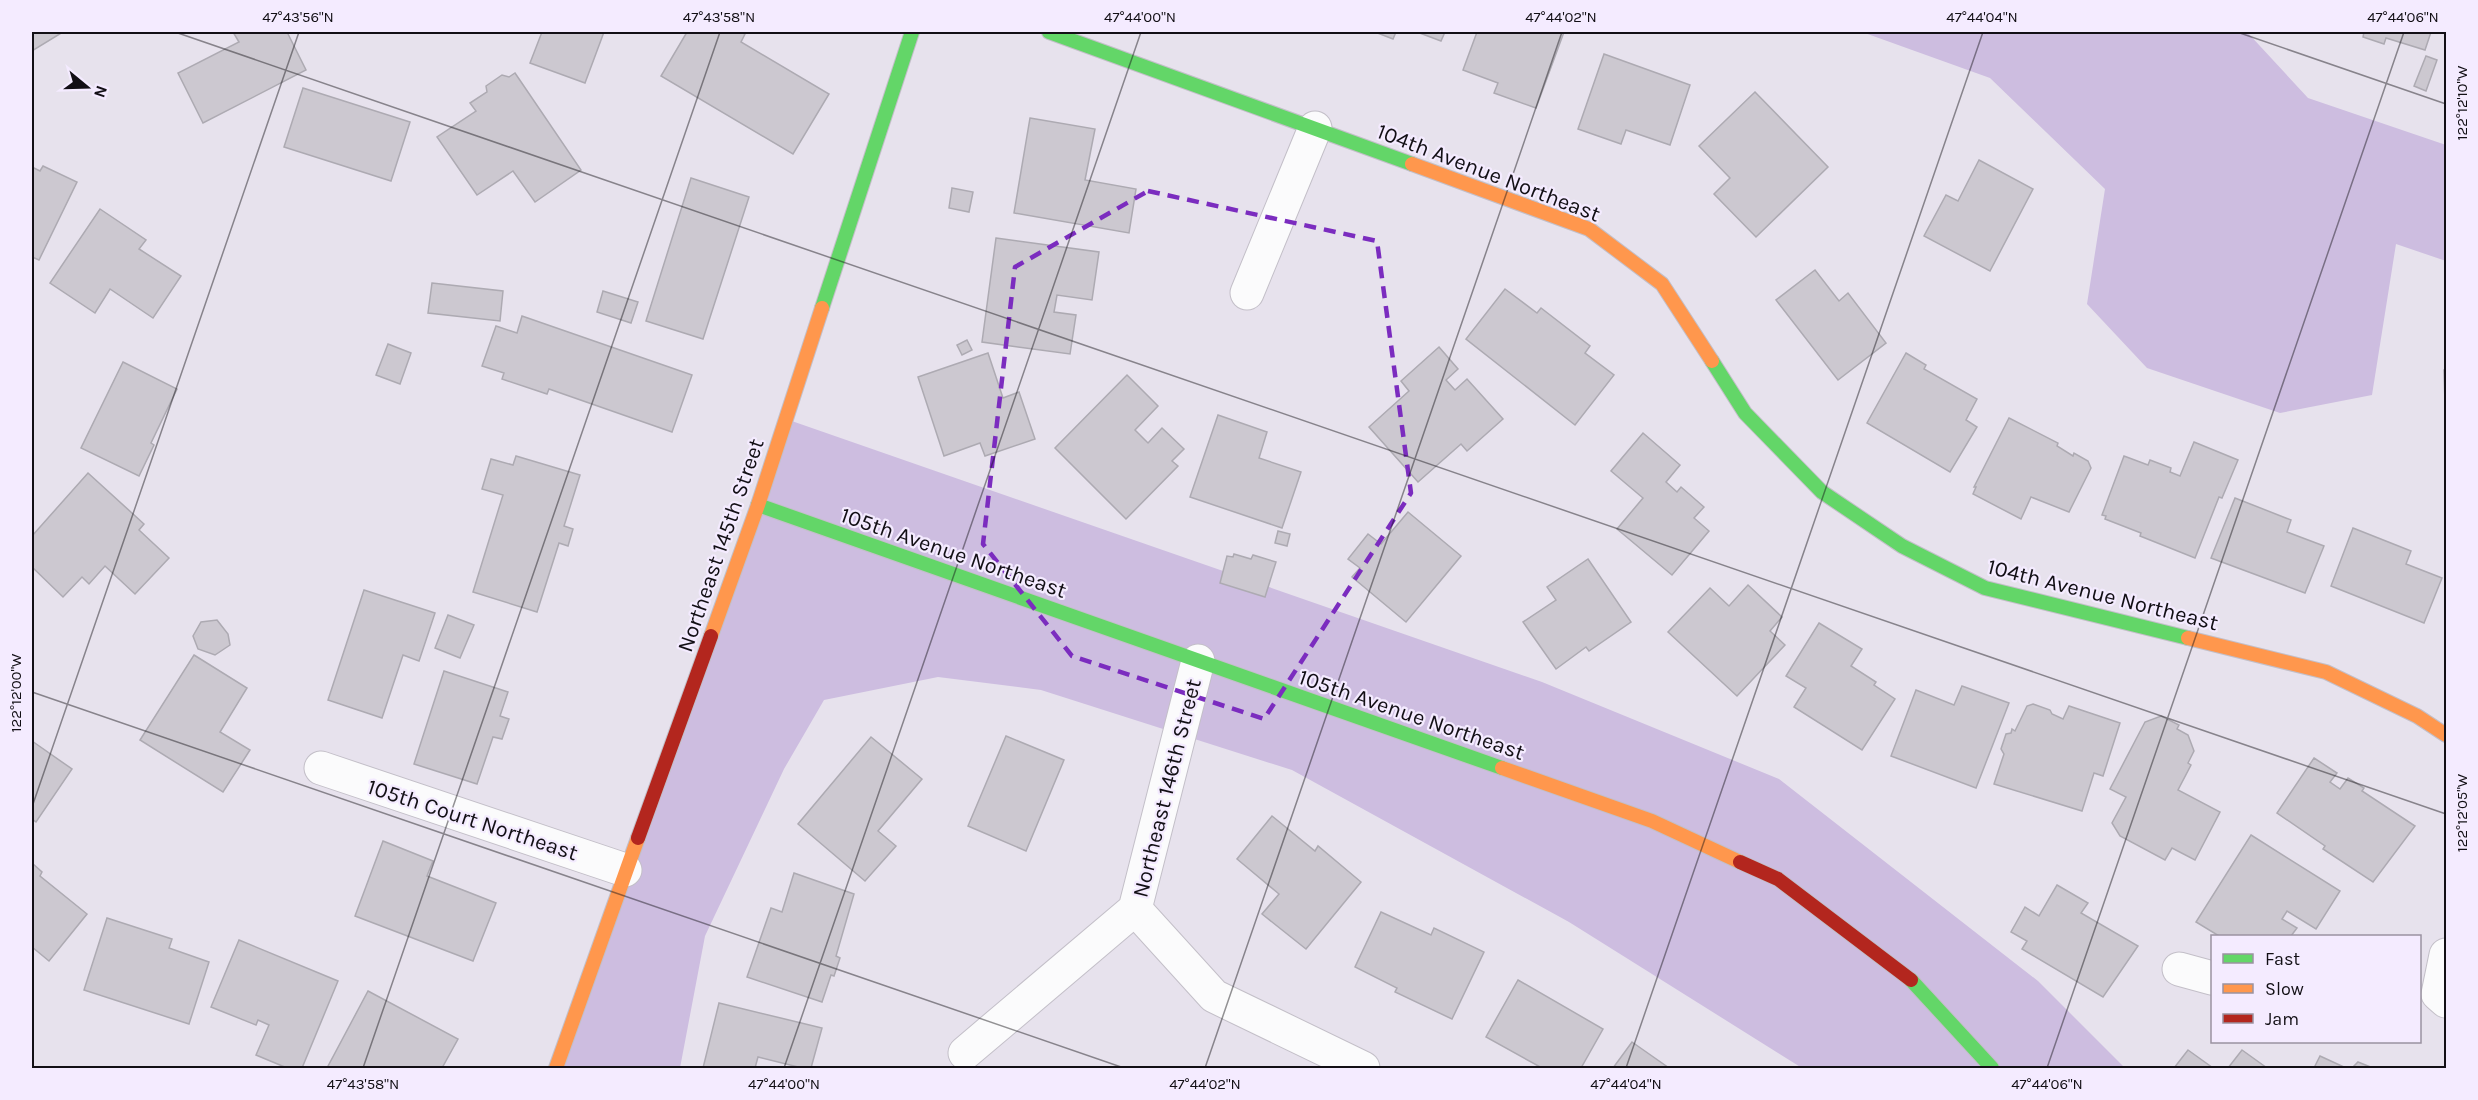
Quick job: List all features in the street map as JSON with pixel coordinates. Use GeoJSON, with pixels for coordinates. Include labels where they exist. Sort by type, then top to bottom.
{"type":"FeatureCollection","features":[{"type":"Feature","properties":{"kind":"street","name":"Northeast 145th Street"},"geometry":{"type":"LineString","coordinates":[[555,1068],[758,505],[912,32]]}},
{"type":"Feature","properties":{"kind":"street","name":"104th Avenue Northeast"},"geometry":{"type":"LineString","coordinates":[[1049,32],[1589,229],[1662,284],[1745,413],[1822,492],[1902,546],[1985,588],[2326,672],[2417,716],[2446,735]]}},
{"type":"Feature","properties":{"kind":"street"},"geometry":{"type":"LineString","coordinates":[[1247,293],[1315,129]]}},
{"type":"Feature","properties":{"kind":"street","name":"105th Avenue Northeast"},"geometry":{"type":"LineString","coordinates":[[758,505],[1652,821],[1778,879],[1913,982],[1992,1068]]}},
{"type":"Feature","properties":{"kind":"street","name":"Northeast 146th Street"},"geometry":{"type":"LineString","coordinates":[[965,1053],[1135,909],[1198,661]]}},
{"type":"Feature","properties":{"kind":"street","name":"105th Court Northeast"},"geometry":{"type":"LineString","coordinates":[[321,768],[625,870]]}},
{"type":"Feature","properties":{"kind":"street"},"geometry":{"type":"LineString","coordinates":[[1135,909],[1214,996],[1363,1068]]}},
{"type":"Feature","properties":{"kind":"street"},"geometry":{"type":"LineString","coordinates":[[2446,955],[2438,994],[2446,1001]]}},
{"type":"Feature","properties":{"kind":"street"},"geometry":{"type":"LineString","coordinates":[[2180,969],[2211,978]]}},
{"type":"Feature","properties":{"kind":"street"},"geometry":{"type":"LineString","coordinates":[[2421,1005],[2446,1010]]}},
{"type":"Feature","properties":{"kind":"highlighted area"},"geometry":{"type":"Polygon","coordinates":[[[1148,191],[1377,241],[1411,493],[1264,719],[1072,656],[983,544],[1015,267],[1148,191]]]}},
{"type":"Feature","properties":{"kind":"shaded area"},"geometry":{"type":"Polygon","coordinates":[[[1862,32],[2247,32],[2308,98],[2446,145],[2446,261],[2396,244],[2372,395],[2280,413],[2147,368],[2087,304],[2105,189],[1990,78],[1862,32]]]}},
{"type":"Feature","properties":{"kind":"shaded area"},"geometry":{"type":"Polygon","coordinates":[[[786,419],[1542,682],[1779,779],[2038,981],[2125,1068],[1802,1068],[1569,922],[1292,770],[1041,690],[938,677],[824,700],[784,769],[705,936],[680,1068],[556,1068],[786,419]]]}},
{"type":"Feature","properties":{"kind":"building"},"geometry":{"type":"Polygon","coordinates":[[[32,32],[63,32],[32,51],[32,32]]]}},
{"type":"Feature","properties":{"kind":"building"},"geometry":{"type":"Polygon","coordinates":[[[233,32],[287,32],[306,70],[203,123],[178,73],[239,42],[233,32]]]}},
{"type":"Feature","properties":{"kind":"building"},"geometry":{"type":"Polygon","coordinates":[[[542,32],[604,32],[585,83],[530,63],[542,32]]]}},
{"type":"Feature","properties":{"kind":"building"},"geometry":{"type":"Polygon","coordinates":[[[687,32],[741,32],[745,34],[741,42],[829,94],[793,154],[661,76],[687,32]]]}},
{"type":"Feature","properties":{"kind":"building"},"geometry":{"type":"Polygon","coordinates":[[[1375,32],[1396,32],[1393,39],[1375,32]]]}},
{"type":"Feature","properties":{"kind":"building"},"geometry":{"type":"Polygon","coordinates":[[[1417,32],[1445,32],[1441,41],[1417,32]]]}},
{"type":"Feature","properties":{"kind":"building"},"geometry":{"type":"Polygon","coordinates":[[[1477,32],[1564,32],[1536,108],[1494,93],[1498,83],[1463,70],[1477,32]]]}},
{"type":"Feature","properties":{"kind":"building"},"geometry":{"type":"Polygon","coordinates":[[[2364,32],[2431,32],[2425,50],[2386,38],[2384,44],[2363,37],[2364,32]]]}},
{"type":"Feature","properties":{"kind":"building"},"geometry":{"type":"Polygon","coordinates":[[[1604,54],[1690,85],[1670,145],[1626,130],[1621,144],[1578,129],[1604,54]]]}},
{"type":"Feature","properties":{"kind":"building"},"geometry":{"type":"Polygon","coordinates":[[[2426,56],[2437,60],[2426,91],[2414,86],[2426,56]]]}},
{"type":"Feature","properties":{"kind":"building"},"geometry":{"type":"Polygon","coordinates":[[[515,73],[581,170],[535,202],[513,171],[477,195],[437,137],[476,111],[470,103],[487,92],[486,86],[502,75],[509,77],[515,73]]]}},
{"type":"Feature","properties":{"kind":"building"},"geometry":{"type":"Polygon","coordinates":[[[303,88],[410,122],[391,181],[284,147],[303,88]]]}},
{"type":"Feature","properties":{"kind":"building"},"geometry":{"type":"Polygon","coordinates":[[[1755,92],[1828,167],[1756,237],[1714,194],[1730,178],[1699,146],[1755,92]]]}},
{"type":"Feature","properties":{"kind":"building"},"geometry":{"type":"Polygon","coordinates":[[[1030,118],[1095,129],[1085,180],[1136,189],[1129,233],[1014,213],[1030,118]]]}},
{"type":"Feature","properties":{"kind":"building"},"geometry":{"type":"Polygon","coordinates":[[[1979,160],[2033,189],[1990,271],[1924,236],[1946,195],[1958,201],[1979,160]]]}},
{"type":"Feature","properties":{"kind":"building"},"geometry":{"type":"Polygon","coordinates":[[[43,166],[77,182],[39,260],[32,257],[32,167],[40,171],[43,166]]]}},
{"type":"Feature","properties":{"kind":"building"},"geometry":{"type":"Polygon","coordinates":[[[691,178],[749,197],[703,339],[646,321],[691,178]]]}},
{"type":"Feature","properties":{"kind":"building"},"geometry":{"type":"Polygon","coordinates":[[[952,188],[973,192],[969,212],[949,208],[952,188]]]}},
{"type":"Feature","properties":{"kind":"building"},"geometry":{"type":"Polygon","coordinates":[[[100,209],[146,240],[139,249],[181,276],[153,318],[110,289],[95,313],[50,283],[100,209]]]}},
{"type":"Feature","properties":{"kind":"building"},"geometry":{"type":"Polygon","coordinates":[[[996,238],[1099,252],[1092,300],[1057,295],[1054,312],[1076,315],[1070,354],[982,342],[996,238]]]}},
{"type":"Feature","properties":{"kind":"building"},"geometry":{"type":"Polygon","coordinates":[[[1815,270],[1839,301],[1848,293],[1886,343],[1838,380],[1776,300],[1815,270]]]}},
{"type":"Feature","properties":{"kind":"building"},"geometry":{"type":"Polygon","coordinates":[[[432,283],[503,291],[500,321],[428,313],[432,283]]]}},
{"type":"Feature","properties":{"kind":"building"},"geometry":{"type":"Polygon","coordinates":[[[1505,289],[1537,313],[1541,308],[1590,346],[1585,353],[1614,375],[1575,425],[1466,339],[1505,289]]]}},
{"type":"Feature","properties":{"kind":"building"},"geometry":{"type":"Polygon","coordinates":[[[603,291],[638,302],[631,323],[597,312],[603,291]]]}},
{"type":"Feature","properties":{"kind":"building"},"geometry":{"type":"Polygon","coordinates":[[[522,316],[692,375],[672,432],[549,389],[547,394],[502,379],[504,373],[482,366],[496,326],[517,333],[522,316]]]}},
{"type":"Feature","properties":{"kind":"building"},"geometry":{"type":"Polygon","coordinates":[[[967,340],[972,350],[962,355],[957,345],[967,340]]]}},
{"type":"Feature","properties":{"kind":"building"},"geometry":{"type":"Polygon","coordinates":[[[388,344],[411,353],[400,384],[376,375],[388,344]]]}},
{"type":"Feature","properties":{"kind":"building"},"geometry":{"type":"Polygon","coordinates":[[[1439,347],[1458,369],[1446,380],[1455,390],[1467,379],[1503,419],[1467,451],[1461,444],[1418,482],[1369,427],[1409,391],[1401,381],[1439,347]]]}},
{"type":"Feature","properties":{"kind":"building"},"geometry":{"type":"Polygon","coordinates":[[[988,353],[1003,398],[1019,392],[1035,439],[985,456],[980,443],[944,456],[918,377],[988,353]]]}},
{"type":"Feature","properties":{"kind":"building"},"geometry":{"type":"Polygon","coordinates":[[[1906,353],[1926,365],[1924,369],[1977,399],[1966,420],[1977,427],[1950,472],[1867,423],[1906,353]]]}},
{"type":"Feature","properties":{"kind":"building"},"geometry":{"type":"Polygon","coordinates":[[[123,362],[177,389],[151,443],[154,445],[139,476],[81,448],[123,362]]]}},
{"type":"Feature","properties":{"kind":"building"},"geometry":{"type":"Polygon","coordinates":[[[2444,370],[2446,370],[2446,436],[2444,370]]]}},
{"type":"Feature","properties":{"kind":"building"},"geometry":{"type":"Polygon","coordinates":[[[1127,375],[1158,406],[1135,430],[1148,443],[1162,428],[1184,449],[1172,461],[1178,466],[1126,519],[1055,448],[1127,375]]]}},
{"type":"Feature","properties":{"kind":"building"},"geometry":{"type":"Polygon","coordinates":[[[1218,415],[1267,432],[1259,458],[1301,472],[1282,528],[1190,497],[1218,415]]]}},
{"type":"Feature","properties":{"kind":"building"},"geometry":{"type":"Polygon","coordinates":[[[2009,418],[2058,443],[2057,446],[2073,456],[2074,453],[2088,461],[2091,468],[2069,512],[2031,497],[2021,519],[1973,494],[1976,487],[1974,487],[2009,418]]]}},
{"type":"Feature","properties":{"kind":"building"},"geometry":{"type":"Polygon","coordinates":[[[1643,433],[1680,465],[1666,482],[1677,492],[1681,487],[1704,507],[1694,518],[1709,531],[1672,575],[1617,529],[1643,498],[1611,471],[1643,433]]]}},
{"type":"Feature","properties":{"kind":"building"},"geometry":{"type":"Polygon","coordinates":[[[2194,442],[2238,460],[2222,498],[2219,497],[2195,558],[2105,519],[2106,516],[2102,515],[2124,456],[2148,465],[2150,460],[2171,468],[2170,472],[2180,476],[2194,442]]]}},
{"type":"Feature","properties":{"kind":"building"},"geometry":{"type":"Polygon","coordinates":[[[516,456],[580,475],[564,526],[573,529],[568,546],[559,543],[537,612],[473,592],[503,495],[482,489],[491,459],[513,465],[516,456]]]}},
{"type":"Feature","properties":{"kind":"building"},"geometry":{"type":"Polygon","coordinates":[[[88,473],[144,524],[139,530],[169,558],[135,594],[105,566],[89,584],[82,577],[63,597],[32,567],[32,536],[88,473]]]}},
{"type":"Feature","properties":{"kind":"building"},"geometry":{"type":"Polygon","coordinates":[[[2235,498],[2291,520],[2287,532],[2324,546],[2305,593],[2211,558],[2235,498]]]}},
{"type":"Feature","properties":{"kind":"building"},"geometry":{"type":"Polygon","coordinates":[[[1408,512],[1461,556],[1406,622],[1352,577],[1360,568],[1348,559],[1368,534],[1381,544],[1408,512]]]}},
{"type":"Feature","properties":{"kind":"building"},"geometry":{"type":"Polygon","coordinates":[[[2353,528],[2411,551],[2406,564],[2442,578],[2424,623],[2331,586],[2353,528]]]}},
{"type":"Feature","properties":{"kind":"building"},"geometry":{"type":"Polygon","coordinates":[[[1278,531],[1290,534],[1287,546],[1275,543],[1278,531]]]}},
{"type":"Feature","properties":{"kind":"building"},"geometry":{"type":"Polygon","coordinates":[[[1234,554],[1251,559],[1253,555],[1276,562],[1265,597],[1220,583],[1227,556],[1233,557],[1234,554]]]}},
{"type":"Feature","properties":{"kind":"building"},"geometry":{"type":"Polygon","coordinates":[[[1588,559],[1631,622],[1589,651],[1586,647],[1556,669],[1523,622],[1556,600],[1547,587],[1588,559]]]}},
{"type":"Feature","properties":{"kind":"building"},"geometry":{"type":"Polygon","coordinates":[[[1748,585],[1782,617],[1770,631],[1785,645],[1737,696],[1668,632],[1710,588],[1729,606],[1748,585]]]}},
{"type":"Feature","properties":{"kind":"building"},"geometry":{"type":"Polygon","coordinates":[[[364,590],[435,613],[419,661],[403,655],[382,718],[328,700],[364,590]]]}},
{"type":"Feature","properties":{"kind":"building"},"geometry":{"type":"Polygon","coordinates":[[[448,615],[474,625],[460,658],[435,648],[448,615]]]}},
{"type":"Feature","properties":{"kind":"building"},"geometry":{"type":"Polygon","coordinates":[[[217,620],[228,634],[230,645],[215,655],[198,649],[193,636],[201,622],[217,620]]]}},
{"type":"Feature","properties":{"kind":"building"},"geometry":{"type":"Polygon","coordinates":[[[1819,623],[1862,649],[1851,666],[1876,682],[1874,685],[1895,699],[1862,750],[1794,707],[1806,688],[1786,676],[1819,623]]]}},
{"type":"Feature","properties":{"kind":"building"},"geometry":{"type":"Polygon","coordinates":[[[194,655],[247,688],[220,732],[250,750],[223,792],[140,740],[194,655]]]}},
{"type":"Feature","properties":{"kind":"building"},"geometry":{"type":"Polygon","coordinates":[[[444,671],[508,692],[500,716],[509,719],[502,739],[493,737],[477,784],[414,764],[444,671]]]}},
{"type":"Feature","properties":{"kind":"building"},"geometry":{"type":"Polygon","coordinates":[[[1962,686],[2009,703],[1976,788],[1891,756],[1916,690],[1954,705],[1962,686]]]}},
{"type":"Feature","properties":{"kind":"building"},"geometry":{"type":"Polygon","coordinates":[[[2033,704],[2050,710],[2052,714],[2063,719],[2069,706],[2120,723],[2103,776],[2094,773],[2082,811],[1994,784],[2004,754],[2001,749],[2006,734],[2011,733],[2012,729],[2015,731],[2027,706],[2033,704]]]}},
{"type":"Feature","properties":{"kind":"building"},"geometry":{"type":"Polygon","coordinates":[[[2161,716],[2179,725],[2177,729],[2188,735],[2194,751],[2188,763],[2191,765],[2178,790],[2220,812],[2195,860],[2172,848],[2165,860],[2120,836],[2112,823],[2126,797],[2110,789],[2145,722],[2161,716]]]}},
{"type":"Feature","properties":{"kind":"building"},"geometry":{"type":"Polygon","coordinates":[[[1006,736],[1064,760],[1026,851],[968,826],[1006,736]]]}},
{"type":"Feature","properties":{"kind":"building"},"geometry":{"type":"Polygon","coordinates":[[[871,737],[922,779],[878,831],[896,846],[865,881],[798,824],[871,737]]]}},
{"type":"Feature","properties":{"kind":"building"},"geometry":{"type":"Polygon","coordinates":[[[32,741],[72,769],[36,822],[32,819],[32,741]]]}},
{"type":"Feature","properties":{"kind":"building"},"geometry":{"type":"Polygon","coordinates":[[[2314,758],[2337,773],[2330,782],[2340,789],[2348,778],[2364,788],[2362,791],[2415,826],[2373,882],[2323,849],[2325,846],[2277,813],[2314,758]]]}},
{"type":"Feature","properties":{"kind":"building"},"geometry":{"type":"Polygon","coordinates":[[[1272,816],[1315,851],[1318,846],[1361,882],[1306,949],[1262,914],[1279,894],[1237,859],[1272,816]]]}},
{"type":"Feature","properties":{"kind":"building"},"geometry":{"type":"Polygon","coordinates":[[[2251,835],[2340,891],[2316,929],[2287,911],[2282,919],[2297,928],[2292,935],[2217,935],[2196,922],[2251,835]]]}},
{"type":"Feature","properties":{"kind":"building"},"geometry":{"type":"Polygon","coordinates":[[[383,841],[433,861],[427,876],[496,903],[473,961],[355,916],[383,841]]]}},
{"type":"Feature","properties":{"kind":"building"},"geometry":{"type":"Polygon","coordinates":[[[32,863],[42,872],[40,876],[87,914],[49,961],[32,947],[32,863]]]}},
{"type":"Feature","properties":{"kind":"building"},"geometry":{"type":"Polygon","coordinates":[[[794,873],[854,894],[836,956],[840,958],[834,976],[831,975],[822,1002],[747,977],[771,908],[782,912],[794,873]]]}},
{"type":"Feature","properties":{"kind":"building"},"geometry":{"type":"Polygon","coordinates":[[[2057,885],[2088,903],[2081,913],[2138,946],[2103,997],[2022,949],[2027,941],[2011,932],[2025,907],[2039,916],[2057,885]]]}},
{"type":"Feature","properties":{"kind":"building"},"geometry":{"type":"Polygon","coordinates":[[[1381,912],[1431,935],[1434,928],[1484,952],[1452,1019],[1395,992],[1397,988],[1355,967],[1381,912]]]}},
{"type":"Feature","properties":{"kind":"building"},"geometry":{"type":"Polygon","coordinates":[[[107,918],[172,939],[169,948],[209,962],[189,1024],[84,990],[107,918]]]}},
{"type":"Feature","properties":{"kind":"building"},"geometry":{"type":"Polygon","coordinates":[[[239,940],[338,981],[302,1068],[287,1068],[256,1055],[269,1025],[258,1020],[256,1025],[211,1007],[239,940]]]}},
{"type":"Feature","properties":{"kind":"building"},"geometry":{"type":"Polygon","coordinates":[[[1518,980],[1603,1029],[1581,1068],[1542,1068],[1486,1037],[1518,980]]]}},
{"type":"Feature","properties":{"kind":"building"},"geometry":{"type":"Polygon","coordinates":[[[368,991],[458,1039],[442,1068],[327,1068],[368,991]]]}},
{"type":"Feature","properties":{"kind":"building"},"geometry":{"type":"Polygon","coordinates":[[[719,1003],[822,1028],[811,1068],[802,1068],[758,1057],[755,1068],[703,1068],[719,1003]]]}},
{"type":"Feature","properties":{"kind":"building"},"geometry":{"type":"Polygon","coordinates":[[[1632,1042],[1669,1068],[1613,1068],[1632,1042]]]}},
{"type":"Feature","properties":{"kind":"building"},"geometry":{"type":"Polygon","coordinates":[[[2188,1050],[2213,1068],[2174,1068],[2188,1050]]]}},
{"type":"Feature","properties":{"kind":"building"},"geometry":{"type":"Polygon","coordinates":[[[2242,1050],[2267,1068],[2228,1068],[2242,1050]]]}},
{"type":"Feature","properties":{"kind":"building"},"geometry":{"type":"Polygon","coordinates":[[[2320,1056],[2346,1068],[2314,1068],[2320,1056]]]}},
{"type":"Feature","properties":{"kind":"building"},"geometry":{"type":"Polygon","coordinates":[[[2358,1062],[2373,1068],[2352,1068],[2358,1062]]]}},
{"type":"Feature","properties":{"kind":"traffic: fast"},"geometry":{"type":"LineString","coordinates":[[822,308],[912,32]]}},
{"type":"Feature","properties":{"kind":"traffic: fast"},"geometry":{"type":"LineString","coordinates":[[1049,32],[1412,164]]}},
{"type":"Feature","properties":{"kind":"traffic: fast"},"geometry":{"type":"LineString","coordinates":[[1712,361],[1745,413],[1822,492],[1902,546],[1985,588],[2188,638]]}},
{"type":"Feature","properties":{"kind":"traffic: fast"},"geometry":{"type":"LineString","coordinates":[[758,505],[1502,768]]}},
{"type":"Feature","properties":{"kind":"traffic: fast"},"geometry":{"type":"LineString","coordinates":[[1911,980],[1992,1068]]}},
{"type":"Feature","properties":{"kind":"traffic: slow"},"geometry":{"type":"LineString","coordinates":[[1412,164],[1589,229],[1662,284],[1712,361]]}},
{"type":"Feature","properties":{"kind":"traffic: slow"},"geometry":{"type":"LineString","coordinates":[[711,636],[758,505],[822,308]]}},
{"type":"Feature","properties":{"kind":"traffic: slow"},"geometry":{"type":"LineString","coordinates":[[2188,638],[2326,672],[2417,716],[2446,735]]}},
{"type":"Feature","properties":{"kind":"traffic: slow"},"geometry":{"type":"LineString","coordinates":[[1502,768],[1652,821],[1740,862]]}},
{"type":"Feature","properties":{"kind":"traffic: slow"},"geometry":{"type":"LineString","coordinates":[[556,1068],[638,838]]}},
{"type":"Feature","properties":{"kind":"traffic: jam"},"geometry":{"type":"LineString","coordinates":[[638,838],[711,636]]}},
{"type":"Feature","properties":{"kind":"traffic: jam"},"geometry":{"type":"LineString","coordinates":[[1740,862],[1778,879],[1911,980]]}}]}
